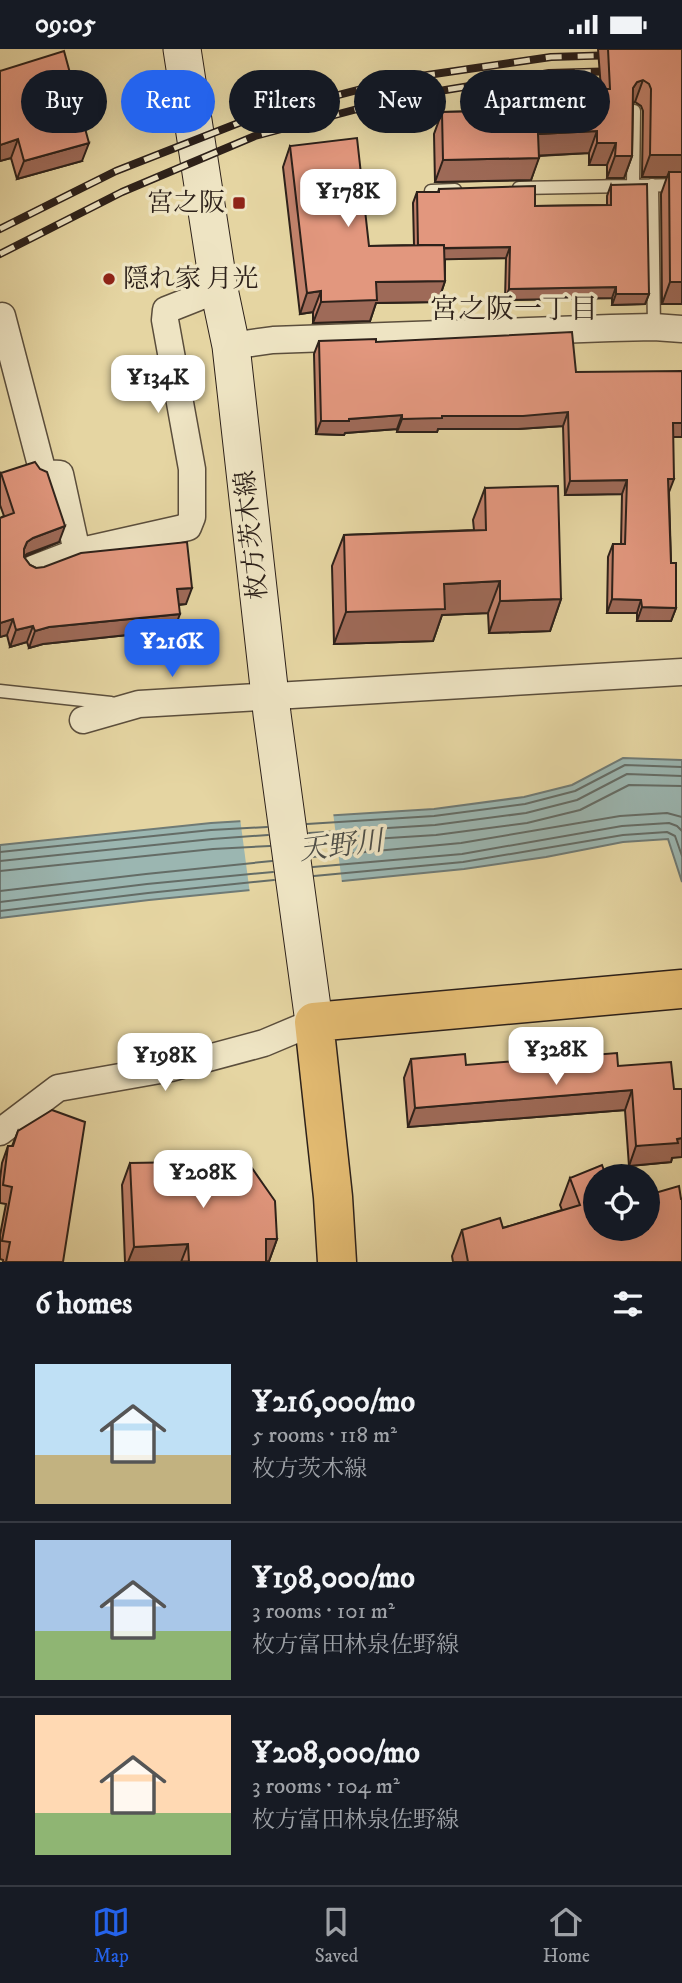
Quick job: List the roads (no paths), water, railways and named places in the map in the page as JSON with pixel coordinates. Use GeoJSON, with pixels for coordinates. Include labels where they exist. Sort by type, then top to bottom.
{"type":"FeatureCollection","features":[{"type":"Feature","properties":{"kind":"main road","name":"枚方茨木線"},"geometry":{"type":"LineString","coordinates":[[182,49],[219,289],[231,347],[271,705],[314,1022]]}},
{"type":"Feature","properties":{"kind":"main road"},"geometry":{"type":"LineString","coordinates":[[337,1262],[333,1196],[314,1022],[682,989]]}},
{"type":"Feature","properties":{"kind":"street"},"geometry":{"type":"LineString","coordinates":[[33,569],[77,552],[188,527],[192,517],[192,469],[165,320],[166,310],[219,289]]}},
{"type":"Feature","properties":{"kind":"street"},"geometry":{"type":"LineString","coordinates":[[2,317],[43,473],[60,474],[77,552]]}},
{"type":"Feature","properties":{"kind":"street"},"geometry":{"type":"LineString","coordinates":[[231,347],[273,340],[654,327],[682,329]]}},
{"type":"Feature","properties":{"kind":"street"},"geometry":{"type":"LineString","coordinates":[[83,720],[139,704],[271,705],[682,672]]}},
{"type":"Feature","properties":{"kind":"street"},"geometry":{"type":"LineString","coordinates":[[0,1132],[58,1088],[171,1068],[264,1043],[314,1022]]}},
{"type":"Feature","properties":{"kind":"lane"},"geometry":{"type":"LineString","coordinates":[[633,185],[634,111]]}},
{"type":"Feature","properties":{"kind":"lane"},"geometry":{"type":"LineString","coordinates":[[652,185],[654,327]]}},
{"type":"Feature","properties":{"kind":"lane"},"geometry":{"type":"LineString","coordinates":[[512,188],[682,185]]}},
{"type":"Feature","properties":{"kind":"lane"},"geometry":{"type":"LineString","coordinates":[[431,191],[472,189]]}},
{"type":"Feature","properties":{"kind":"lane"},"geometry":{"type":"LineString","coordinates":[[0,691],[91,702],[139,704]]}},
{"type":"Feature","properties":{"kind":"water","name":"天野川"},"geometry":{"type":"Polygon","coordinates":[[[623,758],[682,760],[682,882],[668,839],[623,842],[464,869],[149,900],[0,918],[0,845],[211,823],[434,809],[524,797],[572,785],[623,758]]]}},
{"type":"Feature","properties":{"kind":"railway"},"geometry":{"type":"LineString","coordinates":[[0,229],[116,171],[254,117],[400,79],[551,57],[617,55]]}},
{"type":"Feature","properties":{"kind":"railway"},"geometry":{"type":"LineString","coordinates":[[0,254],[122,192],[255,136],[403,97],[549,73],[619,71]]}},
{"type":"Feature","properties":{"kind":"place","name":"宮之阪"},"geometry":{"type":"Point","coordinates":[239,203]}},
{"type":"Feature","properties":{"kind":"place","name":"隠れ家 月光"},"geometry":{"type":"Point","coordinates":[109,279]}},
{"type":"Feature","properties":{"kind":"district","name":"宮之阪一丁目"},"geometry":{"type":"Point","coordinates":[514,309]}}]}
